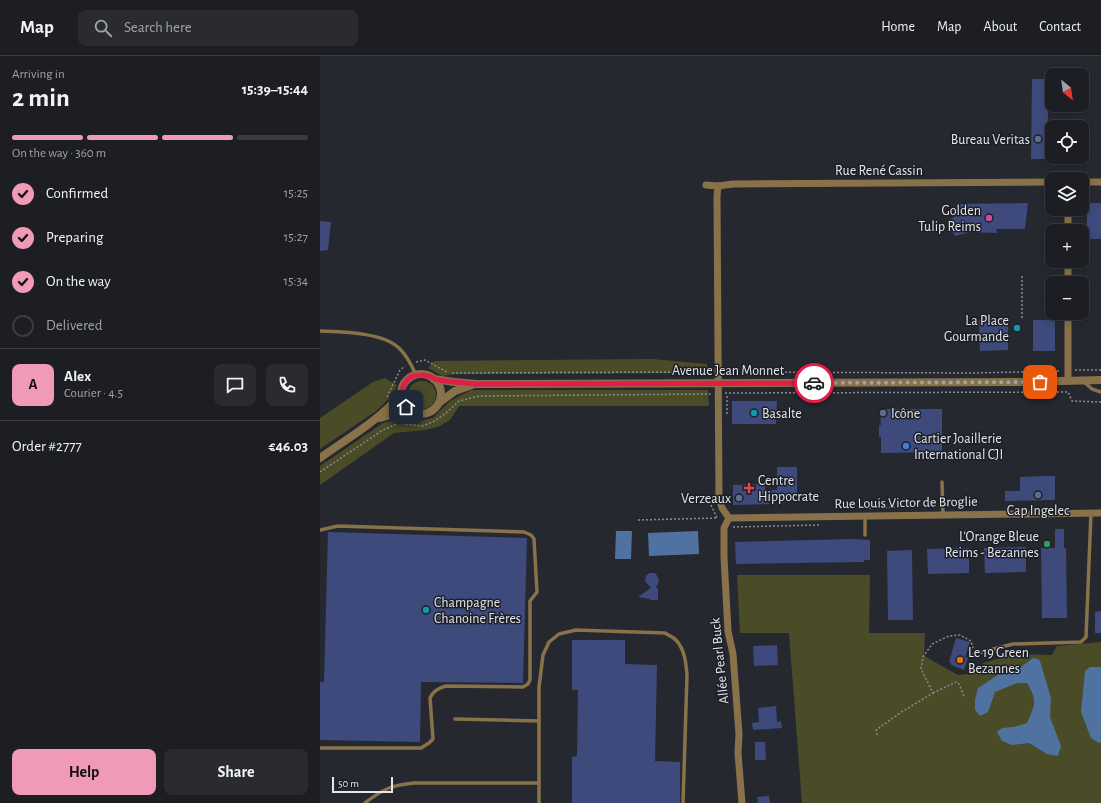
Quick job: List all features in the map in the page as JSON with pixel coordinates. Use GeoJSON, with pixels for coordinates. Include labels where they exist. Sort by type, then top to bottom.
{"type":"FeatureCollection","features":[{"type":"Feature","properties":{"kind":"street","name":"Rue René Cassin"},"geometry":{"type":"LineString","coordinates":[[706,185],[1045,182]]}},
{"type":"Feature","properties":{"kind":"street"},"geometry":{"type":"LineString","coordinates":[[1089,182],[1101,182]]}},
{"type":"Feature","properties":{"kind":"street"},"geometry":{"type":"LineString","coordinates":[[718,186],[719,498],[722,508],[729,518]]}},
{"type":"Feature","properties":{"kind":"street"},"geometry":{"type":"LineString","coordinates":[[1068,320],[1068,381]]}},
{"type":"Feature","properties":{"kind":"street"},"geometry":{"type":"LineString","coordinates":[[320,458],[392,410],[401,394],[402,388],[410,378],[422,374],[429,376],[434,379],[441,390],[440,402],[436,408],[431,412],[424,414],[418,414],[406,407],[401,394]]}},
{"type":"Feature","properties":{"kind":"street","name":"Avenue Jean Monnet"},"geometry":{"type":"LineString","coordinates":[[434,379],[476,384],[1101,380]]}},
{"type":"Feature","properties":{"kind":"street","name":"Avenue Jean Monnet"},"geometry":{"type":"LineString","coordinates":[[440,402],[455,391],[476,384]]}},
{"type":"Feature","properties":{"kind":"street"},"geometry":{"type":"LineString","coordinates":[[392,410],[411,411]]}},
{"type":"Feature","properties":{"kind":"street","name":"Rue Louis Victor de Broglie"},"geometry":{"type":"LineString","coordinates":[[729,518],[1101,513]]}},
{"type":"Feature","properties":{"kind":"street","name":"Allée Pearl Buck"},"geometry":{"type":"LineString","coordinates":[[729,518],[724,528],[728,631],[733,654],[742,803]]}},
{"type":"Feature","properties":{"kind":"lane"},"geometry":{"type":"LineString","coordinates":[[320,331],[349,332],[386,339],[399,348],[411,364],[416,375]]}},
{"type":"Feature","properties":{"kind":"lane"},"geometry":{"type":"LineString","coordinates":[[1082,380],[1092,389],[1101,392]]}},
{"type":"Feature","properties":{"kind":"lane"},"geometry":{"type":"LineString","coordinates":[[942,482],[943,515]]}},
{"type":"Feature","properties":{"kind":"lane"},"geometry":{"type":"LineString","coordinates":[[974,654],[1013,644],[1081,642],[1086,637],[1091,513]]}},
{"type":"Feature","properties":{"kind":"lane"},"geometry":{"type":"LineString","coordinates":[[865,516],[865,535]]}},
{"type":"Feature","properties":{"kind":"lane"},"geometry":{"type":"LineString","coordinates":[[320,530],[338,526],[524,532],[531,535],[534,539],[537,592],[530,601],[530,680],[528,684],[523,687],[446,686],[436,690],[432,693],[430,698],[433,739],[421,748],[320,748]]}},
{"type":"Feature","properties":{"kind":"lane"},"geometry":{"type":"LineString","coordinates":[[539,803],[539,721],[543,655],[549,642],[559,634],[576,630],[665,633],[676,639],[686,660],[687,675],[684,803]]}},
{"type":"Feature","properties":{"kind":"lane"},"geometry":{"type":"LineString","coordinates":[[455,719],[539,721]]}},
{"type":"Feature","properties":{"kind":"lane"},"geometry":{"type":"LineString","coordinates":[[365,803],[376,794],[390,787],[404,784],[539,782]]}},
{"type":"Feature","properties":{"kind":"path"},"geometry":{"type":"LineString","coordinates":[[1022,276],[1022,318]]}},
{"type":"Feature","properties":{"kind":"path"},"geometry":{"type":"LineString","coordinates":[[399,424],[387,398],[400,370],[403,367],[425,360],[452,373],[974,373],[1101,370]]}},
{"type":"Feature","properties":{"kind":"path"},"geometry":{"type":"LineString","coordinates":[[452,373],[454,382]]}},
{"type":"Feature","properties":{"kind":"path"},"geometry":{"type":"LineString","coordinates":[[320,472],[383,430],[399,424],[422,426],[434,422],[459,401],[479,396],[719,393],[1068,392],[1072,401],[1101,402]]}},
{"type":"Feature","properties":{"kind":"path"},"geometry":{"type":"LineString","coordinates":[[717,518],[711,505],[711,498],[719,498]]}},
{"type":"Feature","properties":{"kind":"path"},"geometry":{"type":"LineString","coordinates":[[862,508],[906,507]]}},
{"type":"Feature","properties":{"kind":"path"},"geometry":{"type":"LineString","coordinates":[[638,520],[729,518]]}},
{"type":"Feature","properties":{"kind":"path"},"geometry":{"type":"LineString","coordinates":[[933,693],[921,669],[923,657],[932,644],[949,636],[960,635],[971,641],[974,654]]}},
{"type":"Feature","properties":{"kind":"path"},"geometry":{"type":"LineString","coordinates":[[877,735],[876,730],[900,713],[933,693],[956,682],[959,684],[964,696]]}},
{"type":"Feature","properties":{"kind":"green space"},"geometry":{"type":"Polygon","coordinates":[[[652,359],[707,364],[707,373],[455,374],[442,376],[428,368],[434,361],[652,359]]]}},
{"type":"Feature","properties":{"kind":"green space"},"geometry":{"type":"Polygon","coordinates":[[[385,378],[397,385],[392,396],[376,411],[320,449],[320,418],[373,382],[385,378]]]}},
{"type":"Feature","properties":{"kind":"green space"},"geometry":{"type":"Polygon","coordinates":[[[422,381],[432,385],[436,395],[432,405],[422,409],[412,405],[408,395],[412,385],[422,381]]]}},
{"type":"Feature","properties":{"kind":"green space"},"geometry":{"type":"Polygon","coordinates":[[[471,390],[708,390],[709,406],[459,406],[450,420],[438,427],[394,433],[320,485],[320,466],[383,423],[406,417],[423,420],[433,418],[450,401],[471,390]]]}},
{"type":"Feature","properties":{"kind":"green space"},"geometry":{"type":"Polygon","coordinates":[[[737,575],[870,575],[869,633],[925,633],[924,656],[958,675],[979,673],[983,663],[1016,654],[1052,655],[1057,646],[1101,642],[1101,803],[802,803],[789,633],[740,633],[737,575]]]}},
{"type":"Feature","properties":{"kind":"water"},"geometry":{"type":"Polygon","coordinates":[[[616,531],[632,531],[631,559],[615,559],[616,531]]]}},
{"type":"Feature","properties":{"kind":"water"},"geometry":{"type":"Polygon","coordinates":[[[698,531],[699,554],[649,556],[648,533],[698,531]]]}},
{"type":"Feature","properties":{"kind":"water"},"geometry":{"type":"Polygon","coordinates":[[[1033,658],[1040,661],[1051,698],[1050,717],[1061,746],[1058,756],[1047,754],[1029,743],[1012,745],[1002,741],[997,732],[1002,728],[1014,727],[1027,723],[1032,712],[1034,699],[1027,683],[1017,683],[995,692],[988,712],[980,716],[975,710],[975,700],[978,688],[1004,671],[1017,670],[1033,658]]]}},
{"type":"Feature","properties":{"kind":"water"},"geometry":{"type":"Polygon","coordinates":[[[1090,667],[1101,667],[1101,742],[1099,743],[1091,738],[1081,712],[1085,671],[1090,667]]]}},
{"type":"Feature","properties":{"kind":"building"},"geometry":{"type":"Polygon","coordinates":[[[1032,79],[1045,79],[1045,112],[1048,112],[1048,120],[1045,120],[1045,159],[1031,159],[1032,79]]]}},
{"type":"Feature","properties":{"kind":"building","name":"Golden Tulip Reims"},"geometry":{"type":"Polygon","coordinates":[[[1028,203],[1025,229],[996,229],[997,233],[971,232],[955,236],[948,227],[947,221],[956,216],[956,204],[1028,203]]]}},
{"type":"Feature","properties":{"kind":"building"},"geometry":{"type":"Polygon","coordinates":[[[1089,203],[1101,203],[1101,239],[1089,239],[1089,224],[1087,224],[1087,216],[1089,216],[1089,203]]]}},
{"type":"Feature","properties":{"kind":"building"},"geometry":{"type":"Polygon","coordinates":[[[320,221],[331,222],[328,250],[320,251],[320,221]]]}},
{"type":"Feature","properties":{"kind":"building"},"geometry":{"type":"Polygon","coordinates":[[[979,320],[1008,320],[1008,350],[980,351],[979,320]]]}},
{"type":"Feature","properties":{"kind":"building"},"geometry":{"type":"Polygon","coordinates":[[[1033,320],[1055,320],[1055,351],[1033,351],[1033,320]]]}},
{"type":"Feature","properties":{"kind":"building","name":"Basalte"},"geometry":{"type":"Polygon","coordinates":[[[732,401],[777,401],[776,424],[732,424],[732,401]]]}},
{"type":"Feature","properties":{"kind":"building"},"geometry":{"type":"Polygon","coordinates":[[[880,409],[942,409],[942,452],[881,453],[881,437],[879,437],[879,425],[881,425],[880,409]]]}},
{"type":"Feature","properties":{"kind":"building","name":"Centre Hippocrate"},"geometry":{"type":"Polygon","coordinates":[[[777,467],[797,467],[797,497],[769,498],[769,504],[733,505],[733,485],[765,484],[765,490],[777,490],[777,467]]]}},
{"type":"Feature","properties":{"kind":"building"},"geometry":{"type":"Polygon","coordinates":[[[1055,476],[1055,500],[1005,501],[1005,491],[1020,491],[1020,477],[1055,476]]]}},
{"type":"Feature","properties":{"kind":"building"},"geometry":{"type":"Polygon","coordinates":[[[1055,529],[1064,529],[1064,548],[1066,548],[1067,618],[1042,618],[1041,548],[1055,548],[1055,529]]]}},
{"type":"Feature","properties":{"kind":"building","name":"Champagne Chanoine Frères"},"geometry":{"type":"Polygon","coordinates":[[[328,532],[527,538],[523,683],[421,682],[420,742],[320,740],[320,682],[324,682],[328,532]]]}},
{"type":"Feature","properties":{"kind":"building"},"geometry":{"type":"Polygon","coordinates":[[[852,539],[870,540],[870,560],[864,560],[864,562],[736,564],[735,542],[852,539]]]}},
{"type":"Feature","properties":{"kind":"building"},"geometry":{"type":"Polygon","coordinates":[[[1026,547],[1026,572],[985,573],[984,548],[1026,547]]]}},
{"type":"Feature","properties":{"kind":"building"},"geometry":{"type":"Polygon","coordinates":[[[969,548],[969,573],[928,574],[927,549],[969,548]]]}},
{"type":"Feature","properties":{"kind":"building"},"geometry":{"type":"Polygon","coordinates":[[[912,550],[913,620],[888,620],[887,551],[912,550]]]}},
{"type":"Feature","properties":{"kind":"building"},"geometry":{"type":"Polygon","coordinates":[[[649,573],[656,574],[659,581],[656,588],[658,588],[658,600],[638,597],[651,588],[645,581],[646,576],[649,573]]]}},
{"type":"Feature","properties":{"kind":"building"},"geometry":{"type":"Polygon","coordinates":[[[1101,611],[1101,633],[1095,633],[1095,612],[1101,611]]]}},
{"type":"Feature","properties":{"kind":"building"},"geometry":{"type":"Polygon","coordinates":[[[956,638],[970,642],[965,657],[968,658],[964,670],[951,665],[949,662],[956,638]]]}},
{"type":"Feature","properties":{"kind":"building"},"geometry":{"type":"Polygon","coordinates":[[[572,640],[625,640],[625,664],[657,665],[655,761],[680,762],[680,803],[572,803],[572,757],[577,756],[578,690],[572,690],[572,640]]]}},
{"type":"Feature","properties":{"kind":"building"},"geometry":{"type":"Polygon","coordinates":[[[777,645],[778,665],[754,666],[753,646],[777,645]]]}},
{"type":"Feature","properties":{"kind":"building"},"geometry":{"type":"Polygon","coordinates":[[[776,706],[777,722],[781,721],[782,728],[753,730],[752,723],[759,722],[758,708],[776,706]]]}},
{"type":"Feature","properties":{"kind":"building"},"geometry":{"type":"Polygon","coordinates":[[[755,742],[765,742],[766,760],[755,760],[755,742]]]}},
{"type":"Feature","properties":{"kind":"building"},"geometry":{"type":"Polygon","coordinates":[[[769,796],[770,803],[758,803],[757,797],[769,796]]]}},
{"type":"Feature","properties":{"kind":"way so far"},"geometry":{"type":"LineString","coordinates":[[814,383],[1040,382]]}},
{"type":"Feature","properties":{"kind":"place","name":"Bureau Veritas"},"geometry":{"type":"Point","coordinates":[1038,139]}},
{"type":"Feature","properties":{"kind":"place","name":"Golden Tulip Reims"},"geometry":{"type":"Point","coordinates":[989,218]}},
{"type":"Feature","properties":{"kind":"place","name":"La Place Gourmande"},"geometry":{"type":"Point","coordinates":[1017,328]}},
{"type":"Feature","properties":{"kind":"place","name":"Basalte"},"geometry":{"type":"Point","coordinates":[754,413]}},
{"type":"Feature","properties":{"kind":"place","name":"Icône"},"geometry":{"type":"Point","coordinates":[883,413]}},
{"type":"Feature","properties":{"kind":"place","name":"Cartier Joaillerie International CJI"},"geometry":{"type":"Point","coordinates":[906,446]}},
{"type":"Feature","properties":{"kind":"place","name":"Centre Hippocrate"},"geometry":{"type":"Point","coordinates":[749,488]}},
{"type":"Feature","properties":{"kind":"place","name":"Cap Ingelec"},"geometry":{"type":"Point","coordinates":[1038,495]}},
{"type":"Feature","properties":{"kind":"place","name":"Verzeaux"},"geometry":{"type":"Point","coordinates":[739,498]}},
{"type":"Feature","properties":{"kind":"place","name":"L'Orange Bleue Reims - Bezannes"},"geometry":{"type":"Point","coordinates":[1047,544]}},
{"type":"Feature","properties":{"kind":"place","name":"Champagne Chanoine Frères"},"geometry":{"type":"Point","coordinates":[426,610]}},
{"type":"Feature","properties":{"kind":"place","name":"Le 19 Green Bezannes"},"geometry":{"type":"Point","coordinates":[960,660]}},
{"type":"Feature","properties":{"kind":"route"},"geometry":{"type":"LineString","coordinates":[[406,407],[401,394],[402,388],[410,378],[422,374],[443,381],[476,384],[814,383]]}}]}
